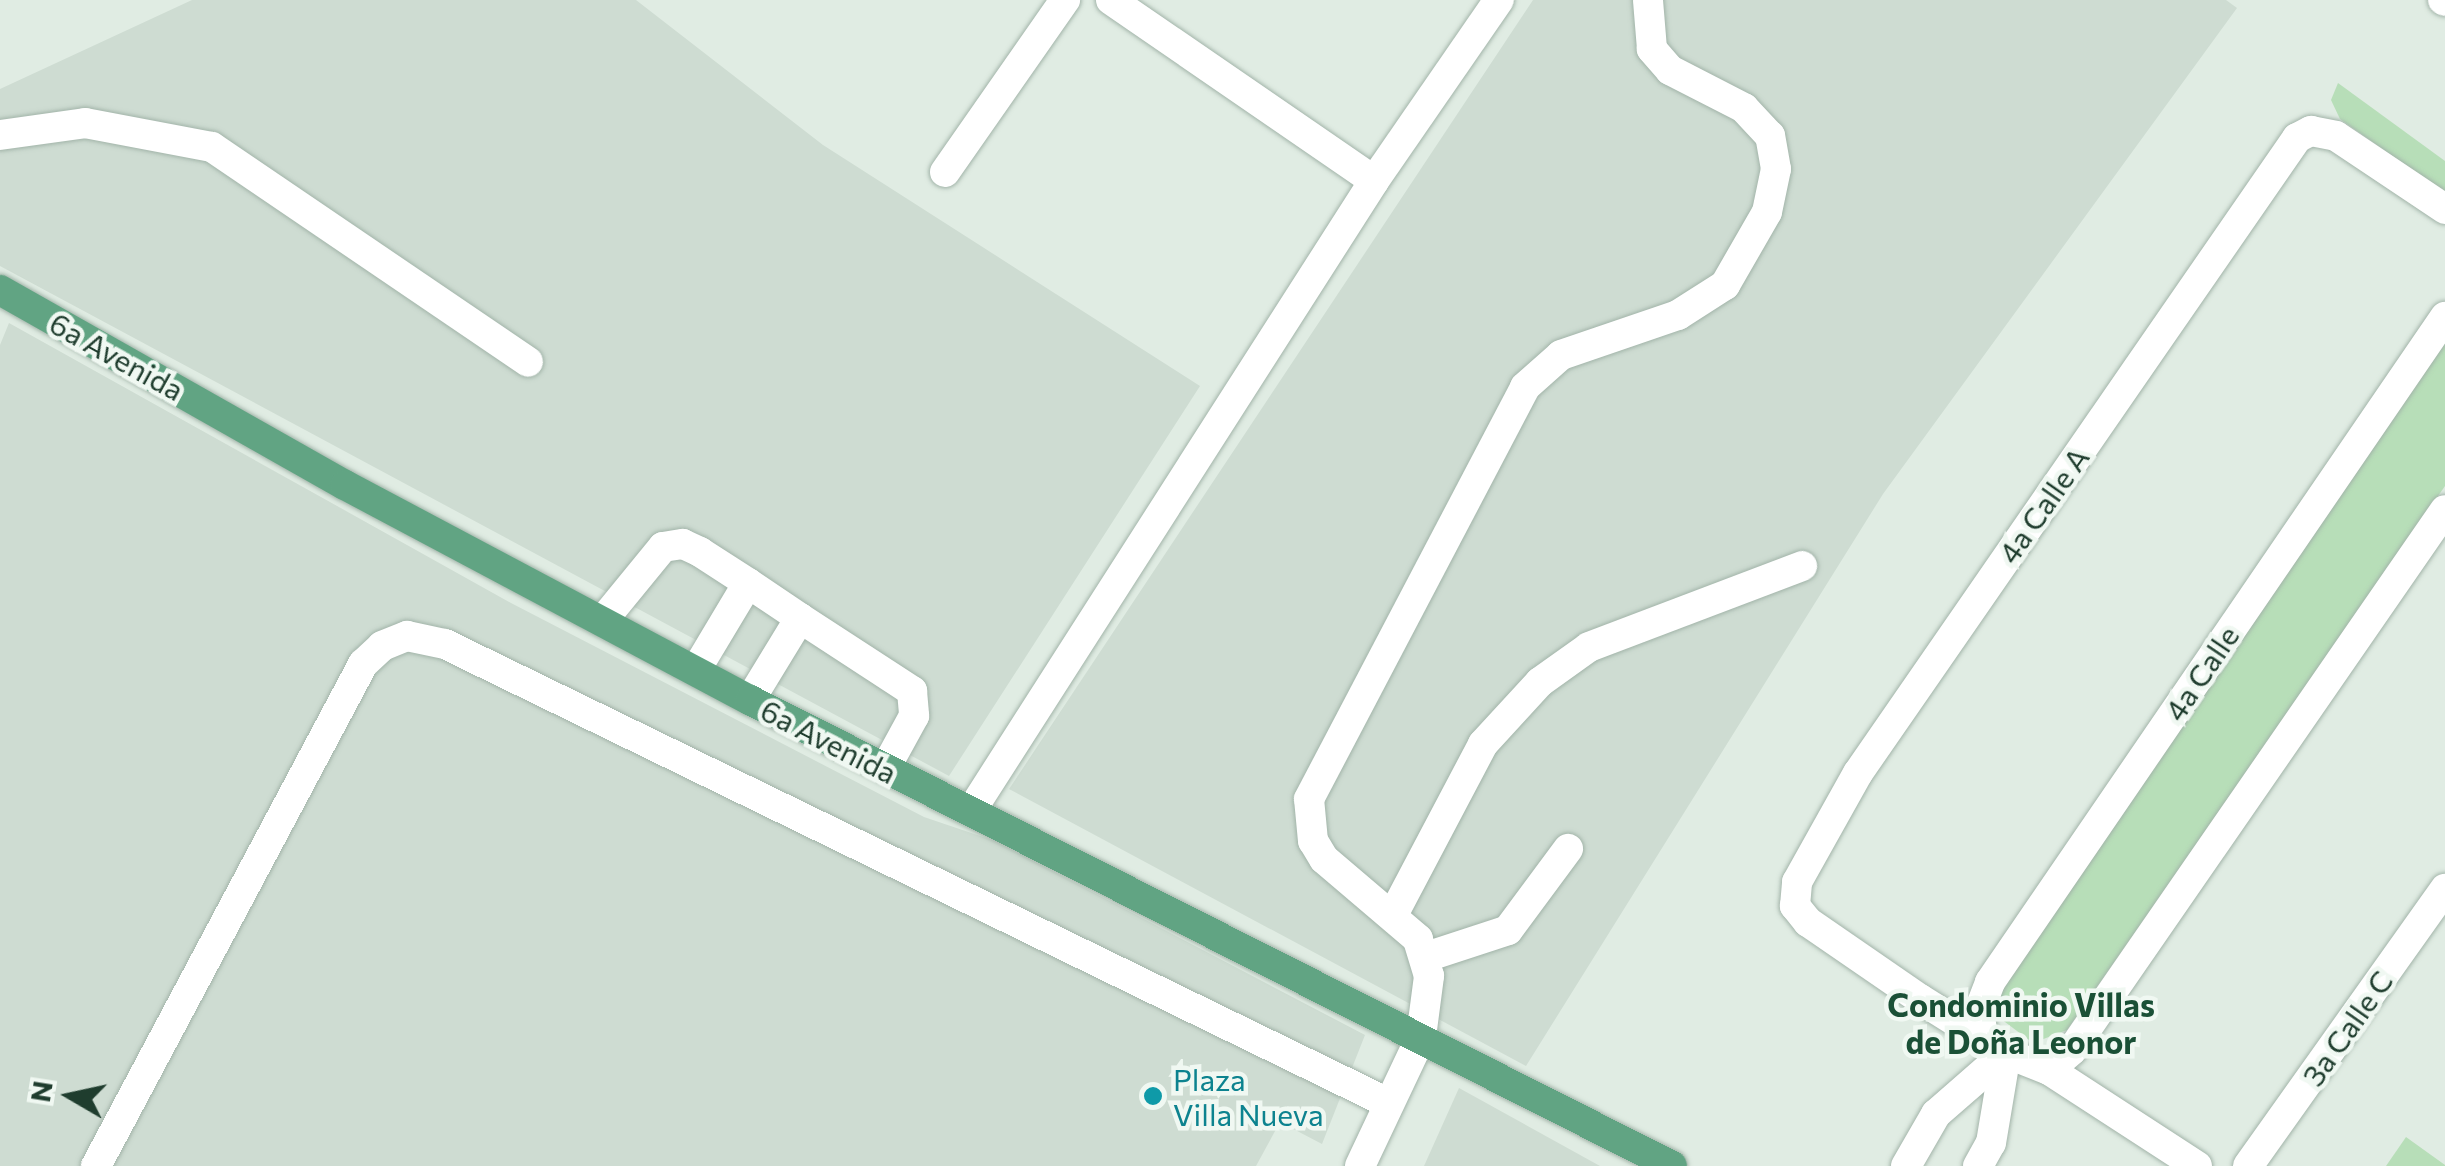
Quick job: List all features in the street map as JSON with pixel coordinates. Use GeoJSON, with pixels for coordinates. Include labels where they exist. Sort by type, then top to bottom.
{"type":"FeatureCollection","features":[{"type":"Feature","properties":{"kind":"main road","name":"6a Avenida"},"geometry":{"type":"LineString","coordinates":[[0,290],[346,485],[750,700],[1672,1166]]}},
{"type":"Feature","properties":{"kind":"street"},"geometry":{"type":"LineString","coordinates":[[945,172],[1065,0]]}},
{"type":"Feature","properties":{"kind":"street"},"geometry":{"type":"LineString","coordinates":[[1111,0],[1374,182]]}},
{"type":"Feature","properties":{"kind":"street"},"geometry":{"type":"LineString","coordinates":[[1360,1166],[1421,1037],[1429,992],[1426,957],[1394,913],[1324,860],[1312,841],[1310,800],[1516,403],[1538,370],[1561,354],[1678,315],[1725,285],[1767,212],[1776,169],[1770,136],[1744,108],[1670,70],[1652,49],[1648,0]]}},
{"type":"Feature","properties":{"kind":"street"},"geometry":{"type":"LineString","coordinates":[[971,811],[1374,182],[1497,1]]}},
{"type":"Feature","properties":{"kind":"street"},"geometry":{"type":"LineString","coordinates":[[0,134],[85,123],[212,147],[528,362]]}},
{"type":"Feature","properties":{"kind":"street","name":"4a Calle A"},"geometry":{"type":"LineString","coordinates":[[1994,1044],[1797,911],[1794,894],[1810,850],[1858,773],[2291,146],[2311,131],[2336,136],[2445,209]]}},
{"type":"Feature","properties":{"kind":"street","name":"4a Calle"},"geometry":{"type":"LineString","coordinates":[[1978,1166],[1991,1143],[1994,1044],[1980,1004],[1990,982],[2445,317]]}},
{"type":"Feature","properties":{"kind":"street"},"geometry":{"type":"LineString","coordinates":[[2049,1070],[2072,1050],[2445,510]]}},
{"type":"Feature","properties":{"kind":"street"},"geometry":{"type":"LineString","coordinates":[[604,619],[662,547],[683,544],[912,691],[914,716],[885,768]]}},
{"type":"Feature","properties":{"kind":"street"},"geometry":{"type":"LineString","coordinates":[[1394,913],[1483,744],[1540,682],[1602,641],[1802,566]]}},
{"type":"Feature","properties":{"kind":"street"},"geometry":{"type":"LineString","coordinates":[[696,670],[748,583]]}},
{"type":"Feature","properties":{"kind":"street"},"geometry":{"type":"LineString","coordinates":[[750,700],[800,618]]}},
{"type":"Feature","properties":{"kind":"street"},"geometry":{"type":"LineString","coordinates":[[96,1166],[364,664],[382,646],[407,636],[445,644],[1388,1103]]}},
{"type":"Feature","properties":{"kind":"street"},"geometry":{"type":"LineString","coordinates":[[1426,957],[1508,930],[1568,849]]}},
{"type":"Feature","properties":{"kind":"street","name":"3a Calle C"},"geometry":{"type":"LineString","coordinates":[[2248,1166],[2445,889]]}},
{"type":"Feature","properties":{"kind":"street"},"geometry":{"type":"LineString","coordinates":[[1906,1166],[1936,1114],[1994,1044],[2049,1070],[2196,1166]]}},
{"type":"Feature","properties":{"kind":"shaded area"},"geometry":{"type":"Polygon","coordinates":[[[192,0],[636,0],[823,145],[1200,386],[949,776],[0,266],[0,89],[192,0]]]}},
{"type":"Feature","properties":{"kind":"shaded area"},"geometry":{"type":"Polygon","coordinates":[[[1533,0],[2226,0],[2237,8],[1883,494],[1526,1066],[1009,789],[1533,0]]]}},
{"type":"Feature","properties":{"kind":"shaded area"},"geometry":{"type":"Polygon","coordinates":[[[9,323],[511,603],[924,817],[995,841],[1365,1035],[1322,1144],[1280,1122],[1256,1166],[0,1166],[0,345],[9,323]]]}},
{"type":"Feature","properties":{"kind":"shaded area"},"geometry":{"type":"Polygon","coordinates":[[[1459,1088],[1600,1166],[1424,1166],[1459,1088]]]}},
{"type":"Feature","properties":{"kind":"green space"},"geometry":{"type":"Polygon","coordinates":[[[2338,83],[2445,161],[2445,193],[2340,119],[2331,100],[2338,83]]]}},
{"type":"Feature","properties":{"kind":"green space"},"geometry":{"type":"Polygon","coordinates":[[[2445,340],[2445,486],[2067,1030],[2033,1043],[2001,1019],[1999,991],[2445,340]]]}},
{"type":"Feature","properties":{"kind":"green space"},"geometry":{"type":"Polygon","coordinates":[[[2406,1137],[2445,1165],[2445,1166],[2386,1166],[2406,1137]]]}},
{"type":"Feature","properties":{"kind":"place","name":"Plaza Villa Nueva"},"geometry":{"type":"Point","coordinates":[1153,1096]}},
{"type":"Feature","properties":{"kind":"district","name":"Condominio Villas de Doña Leonor"},"geometry":{"type":"Point","coordinates":[2021,1024]}}]}
